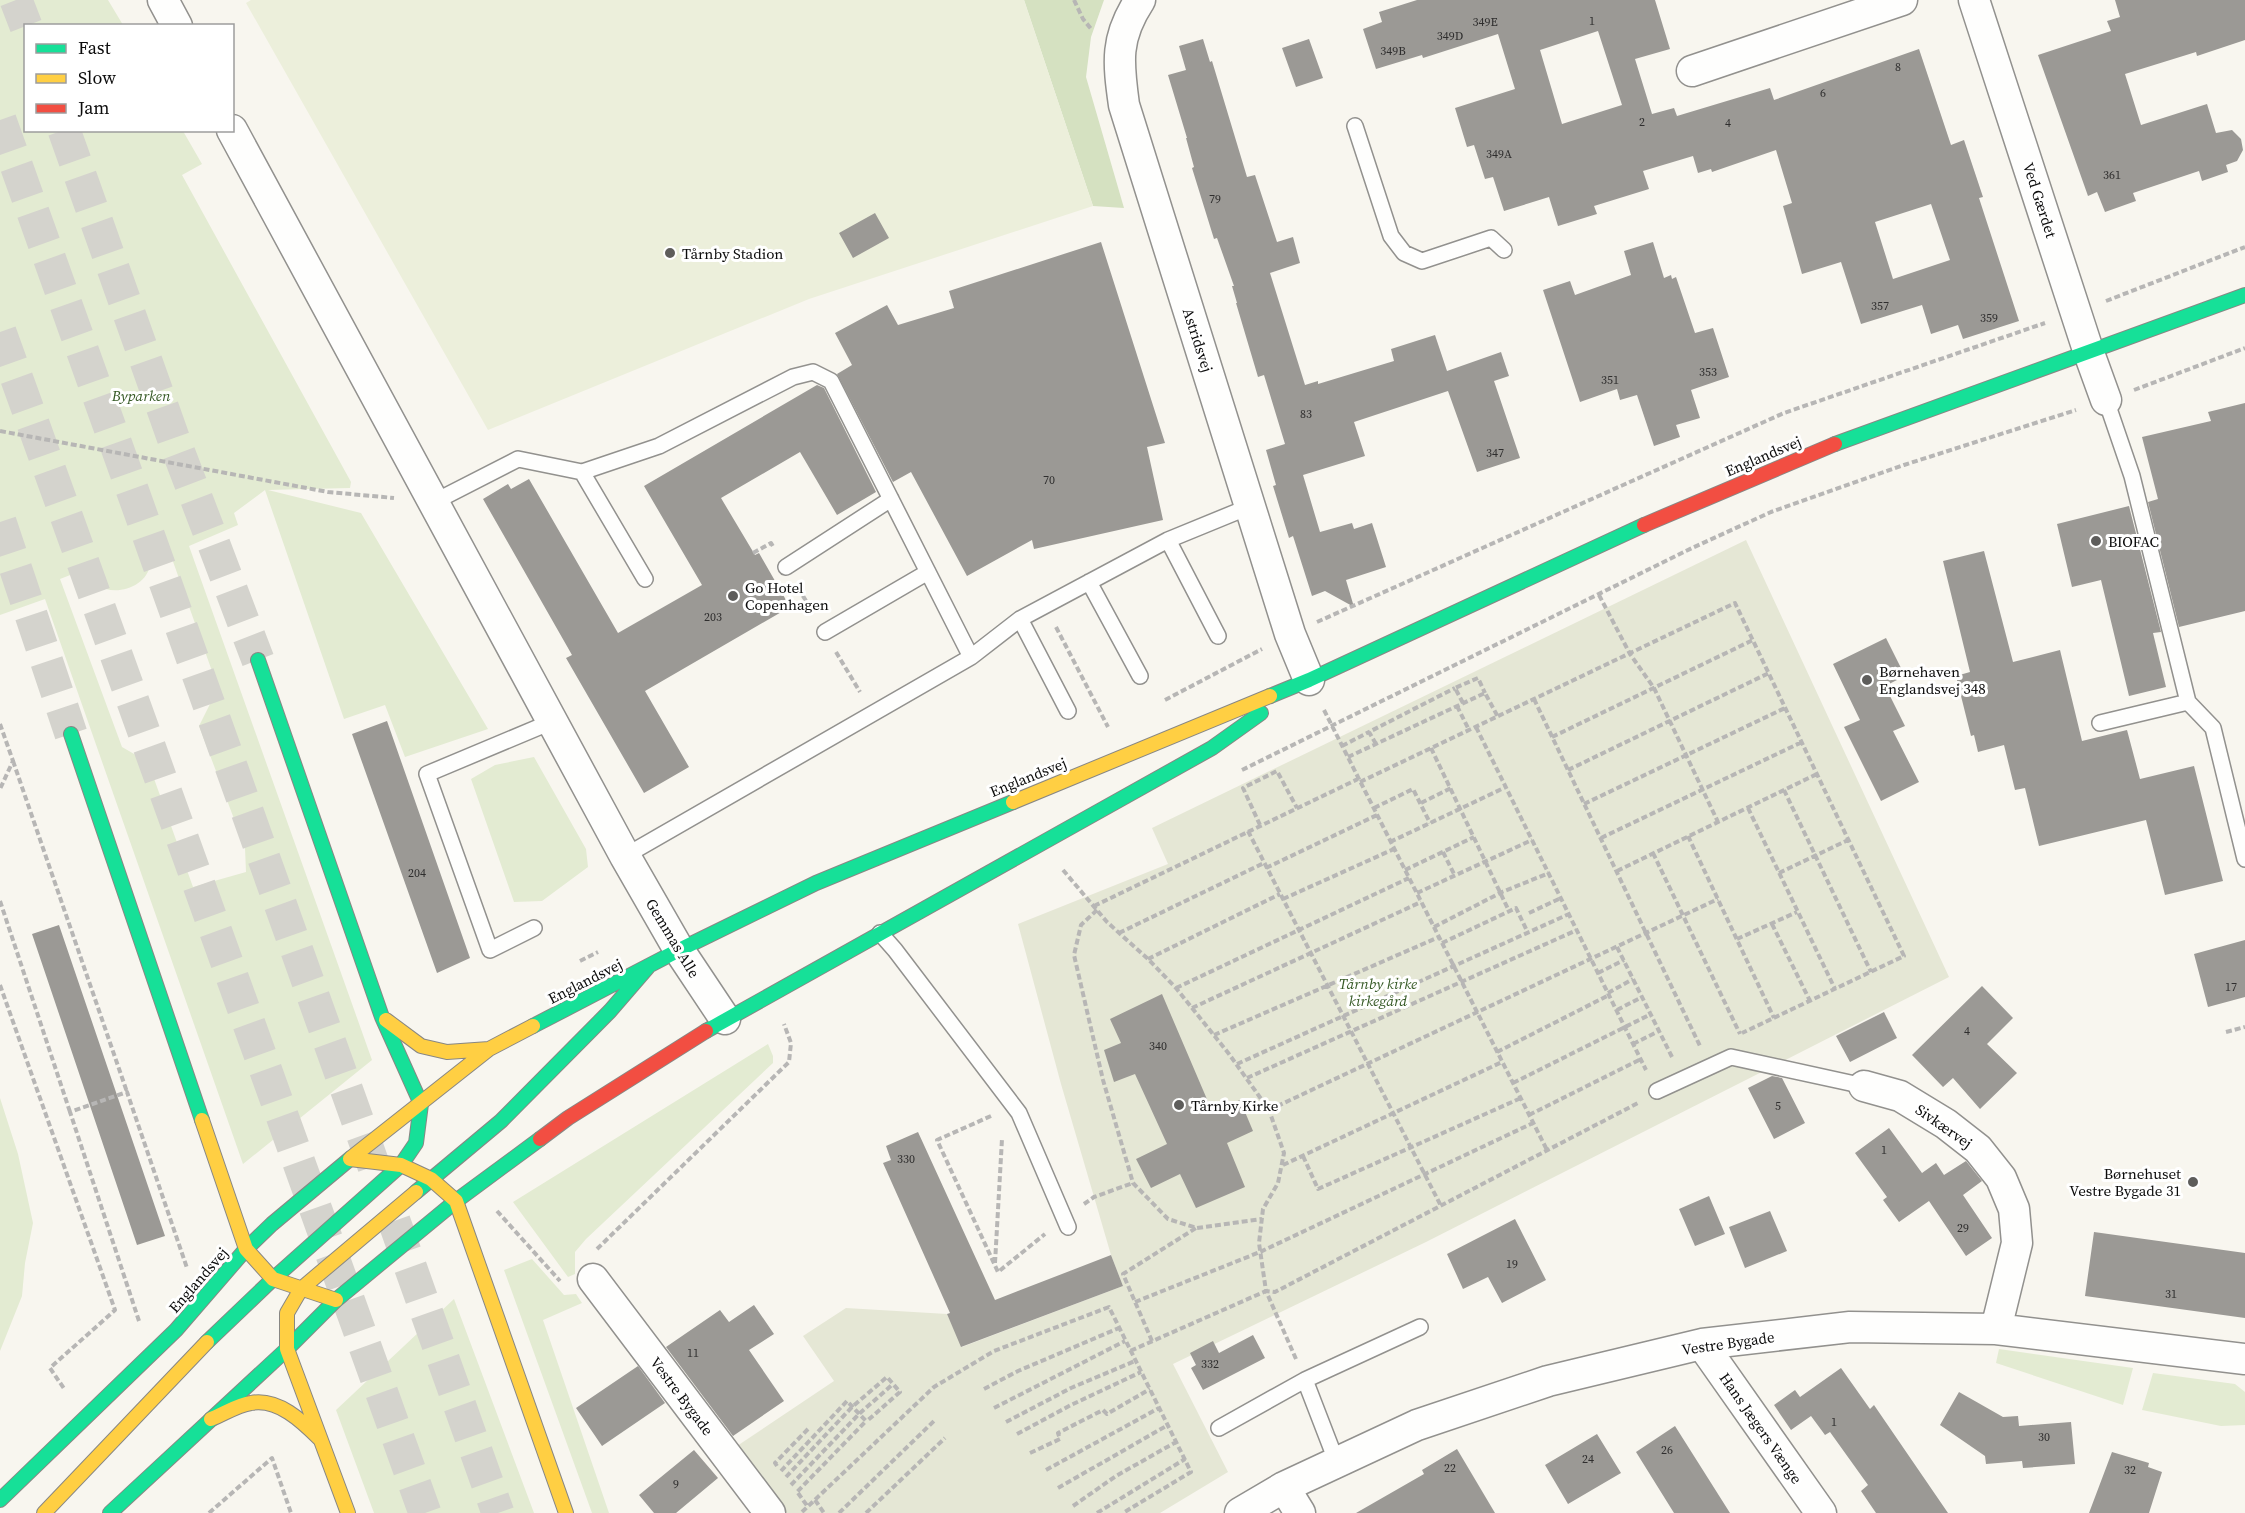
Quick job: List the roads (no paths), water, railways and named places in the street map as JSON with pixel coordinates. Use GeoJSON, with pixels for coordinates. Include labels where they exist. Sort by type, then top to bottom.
{"type":"FeatureCollection","features":[{"type":"Feature","properties":{"kind":"main road","name":"Englandsvej"},"geometry":{"type":"LineString","coordinates":[[0,1500],[176,1330],[246,1248],[350,1159],[489,1049],[679,950],[816,883],[1309,680],[1606,541],[1820,449],[2245,295]]}},
{"type":"Feature","properties":{"kind":"main road"},"geometry":{"type":"LineString","coordinates":[[44,1513],[191,1358],[273,1279],[401,1166],[416,1143],[422,1104],[382,1017],[258,660]]}},
{"type":"Feature","properties":{"kind":"main road","name":"Englandsvej"},"geometry":{"type":"LineString","coordinates":[[110,1513],[287,1349],[336,1300],[456,1201],[568,1118],[725,1019],[1212,748],[1309,680]]}},
{"type":"Feature","properties":{"kind":"main road"},"geometry":{"type":"LineString","coordinates":[[70,734],[246,1248],[273,1279],[336,1300]]}},
{"type":"Feature","properties":{"kind":"main road"},"geometry":{"type":"LineString","coordinates":[[348,1513],[287,1349],[287,1314],[301,1289],[501,1121],[610,1011],[648,967]]}},
{"type":"Feature","properties":{"kind":"main road"},"geometry":{"type":"LineString","coordinates":[[382,1017],[421,1046],[447,1052],[489,1049]]}},
{"type":"Feature","properties":{"kind":"main road"},"geometry":{"type":"LineString","coordinates":[[350,1159],[401,1166],[431,1179],[456,1201],[566,1513]]}},
{"type":"Feature","properties":{"kind":"main road"},"geometry":{"type":"LineString","coordinates":[[211,1419],[252,1403],[272,1406],[301,1419],[321,1439]]}},
{"type":"Feature","properties":{"kind":"street"},"geometry":{"type":"LineString","coordinates":[[163,0],[176,24]]}},
{"type":"Feature","properties":{"kind":"street","name":"Astridsvej"},"geometry":{"type":"LineString","coordinates":[[1140,0],[1123,33],[1118,63],[1124,105],[1290,634],[1309,680]]}},
{"type":"Feature","properties":{"kind":"street"},"geometry":{"type":"LineString","coordinates":[[1692,70],[1902,0]]}},
{"type":"Feature","properties":{"kind":"street","name":"Ved Gærdet"},"geometry":{"type":"LineString","coordinates":[[1974,0],[2106,400]]}},
{"type":"Feature","properties":{"kind":"street","name":"Gemmas Alle"},"geometry":{"type":"LineString","coordinates":[[233,132],[625,856],[679,950],[725,1019]]}},
{"type":"Feature","properties":{"kind":"street","name":"Sivkærvej"},"geometry":{"type":"LineString","coordinates":[[1864,1086],[1900,1096],[1946,1124],[1978,1149],[2001,1179],[2014,1209],[2017,1243],[1996,1329]]}},
{"type":"Feature","properties":{"kind":"street","name":"Vestre Bygade"},"geometry":{"type":"LineString","coordinates":[[593,1279],[770,1513]]}},
{"type":"Feature","properties":{"kind":"street","name":"Vestre Bygade"},"geometry":{"type":"LineString","coordinates":[[1240,1513],[1284,1487],[1417,1425],[1548,1381],[1702,1344],[1850,1327],[1996,1329],[2245,1359]]}},
{"type":"Feature","properties":{"kind":"street","name":"Hans Jægers Vænge"},"geometry":{"type":"LineString","coordinates":[[1702,1344],[1821,1513]]}},
{"type":"Feature","properties":{"kind":"street"},"geometry":{"type":"LineString","coordinates":[[1284,1487],[1300,1513]]}},
{"type":"Feature","properties":{"kind":"lane"},"geometry":{"type":"LineString","coordinates":[[1355,126],[1391,236],[1404,253],[1422,261],[1491,238],[1504,250]]}},
{"type":"Feature","properties":{"kind":"lane"},"geometry":{"type":"LineString","coordinates":[[434,502],[518,459],[582,472],[659,446],[793,377],[813,372],[831,381],[971,657]]}},
{"type":"Feature","properties":{"kind":"lane"},"geometry":{"type":"LineString","coordinates":[[2106,400],[2132,476],[2188,702],[2213,728],[2245,859]]}},
{"type":"Feature","properties":{"kind":"lane"},"geometry":{"type":"LineString","coordinates":[[582,472],[645,579]]}},
{"type":"Feature","properties":{"kind":"lane"},"geometry":{"type":"LineString","coordinates":[[786,567],[891,499]]}},
{"type":"Feature","properties":{"kind":"lane"},"geometry":{"type":"LineString","coordinates":[[625,856],[971,657],[1020,619],[1045,605],[1168,540],[1251,506]]}},
{"type":"Feature","properties":{"kind":"lane"},"geometry":{"type":"LineString","coordinates":[[1168,540],[1218,636]]}},
{"type":"Feature","properties":{"kind":"lane"},"geometry":{"type":"LineString","coordinates":[[825,632],[928,572]]}},
{"type":"Feature","properties":{"kind":"lane"},"geometry":{"type":"LineString","coordinates":[[1089,582],[1140,676]]}},
{"type":"Feature","properties":{"kind":"lane"},"geometry":{"type":"LineString","coordinates":[[1020,619],[1068,711]]}},
{"type":"Feature","properties":{"kind":"lane"},"geometry":{"type":"LineString","coordinates":[[2100,723],[2188,702]]}},
{"type":"Feature","properties":{"kind":"lane"},"geometry":{"type":"LineString","coordinates":[[534,928],[490,950],[427,774],[551,722]]}},
{"type":"Feature","properties":{"kind":"lane"},"geometry":{"type":"LineString","coordinates":[[880,933],[1019,1113],[1066,1223]]}},
{"type":"Feature","properties":{"kind":"lane"},"geometry":{"type":"LineString","coordinates":[[1654,1084],[1731,1057],[1864,1086]]}},
{"type":"Feature","properties":{"kind":"lane"},"geometry":{"type":"LineString","coordinates":[[1219,1428],[1305,1380],[1420,1327]]}},
{"type":"Feature","properties":{"kind":"lane"},"geometry":{"type":"LineString","coordinates":[[1305,1380],[1337,1462]]}},
{"type":"Feature","properties":{"kind":"tunnel"},"geometry":{"type":"LineString","coordinates":[[16,0],[25,24]]}},
{"type":"Feature","properties":{"kind":"tunnel"},"geometry":{"type":"LineString","coordinates":[[0,120],[376,1172]]}},
{"type":"Feature","properties":{"kind":"tunnel"},"geometry":{"type":"LineString","coordinates":[[65,132],[174,440],[258,660]]}},
{"type":"Feature","properties":{"kind":"tunnel"},"geometry":{"type":"LineString","coordinates":[[0,332],[425,1513]]}},
{"type":"Feature","properties":{"kind":"tunnel"},"geometry":{"type":"LineString","coordinates":[[0,522],[71,734]]}},
{"type":"Feature","properties":{"kind":"tunnel"},"geometry":{"type":"LineString","coordinates":[[394,1221],[498,1513]]}},
{"type":"Feature","properties":{"kind":"place","name":"Tårnby Stadion"},"geometry":{"type":"Point","coordinates":[670,253]}},
{"type":"Feature","properties":{"kind":"place","name":"BIOFAC"},"geometry":{"type":"Point","coordinates":[2096,541]}},
{"type":"Feature","properties":{"kind":"place","name":"Go Hotel Copenhagen"},"geometry":{"type":"Point","coordinates":[733,596]}},
{"type":"Feature","properties":{"kind":"place","name":"Børnehaven Englandsvej 348"},"geometry":{"type":"Point","coordinates":[1867,680]}},
{"type":"Feature","properties":{"kind":"place","name":"Tårnby Kirke"},"geometry":{"type":"Point","coordinates":[1179,1105]}},
{"type":"Feature","properties":{"kind":"place","name":"Børnehuset Vestre Bygade 31"},"geometry":{"type":"Point","coordinates":[2193,1182]}},
{"type":"Feature","properties":{"kind":"park label","name":"Byparken"},"geometry":{"type":"Point","coordinates":[141,395]}},
{"type":"Feature","properties":{"kind":"park label","name":"Tårnby kirke kirkegård"},"geometry":{"type":"Point","coordinates":[1378,992]}}]}
